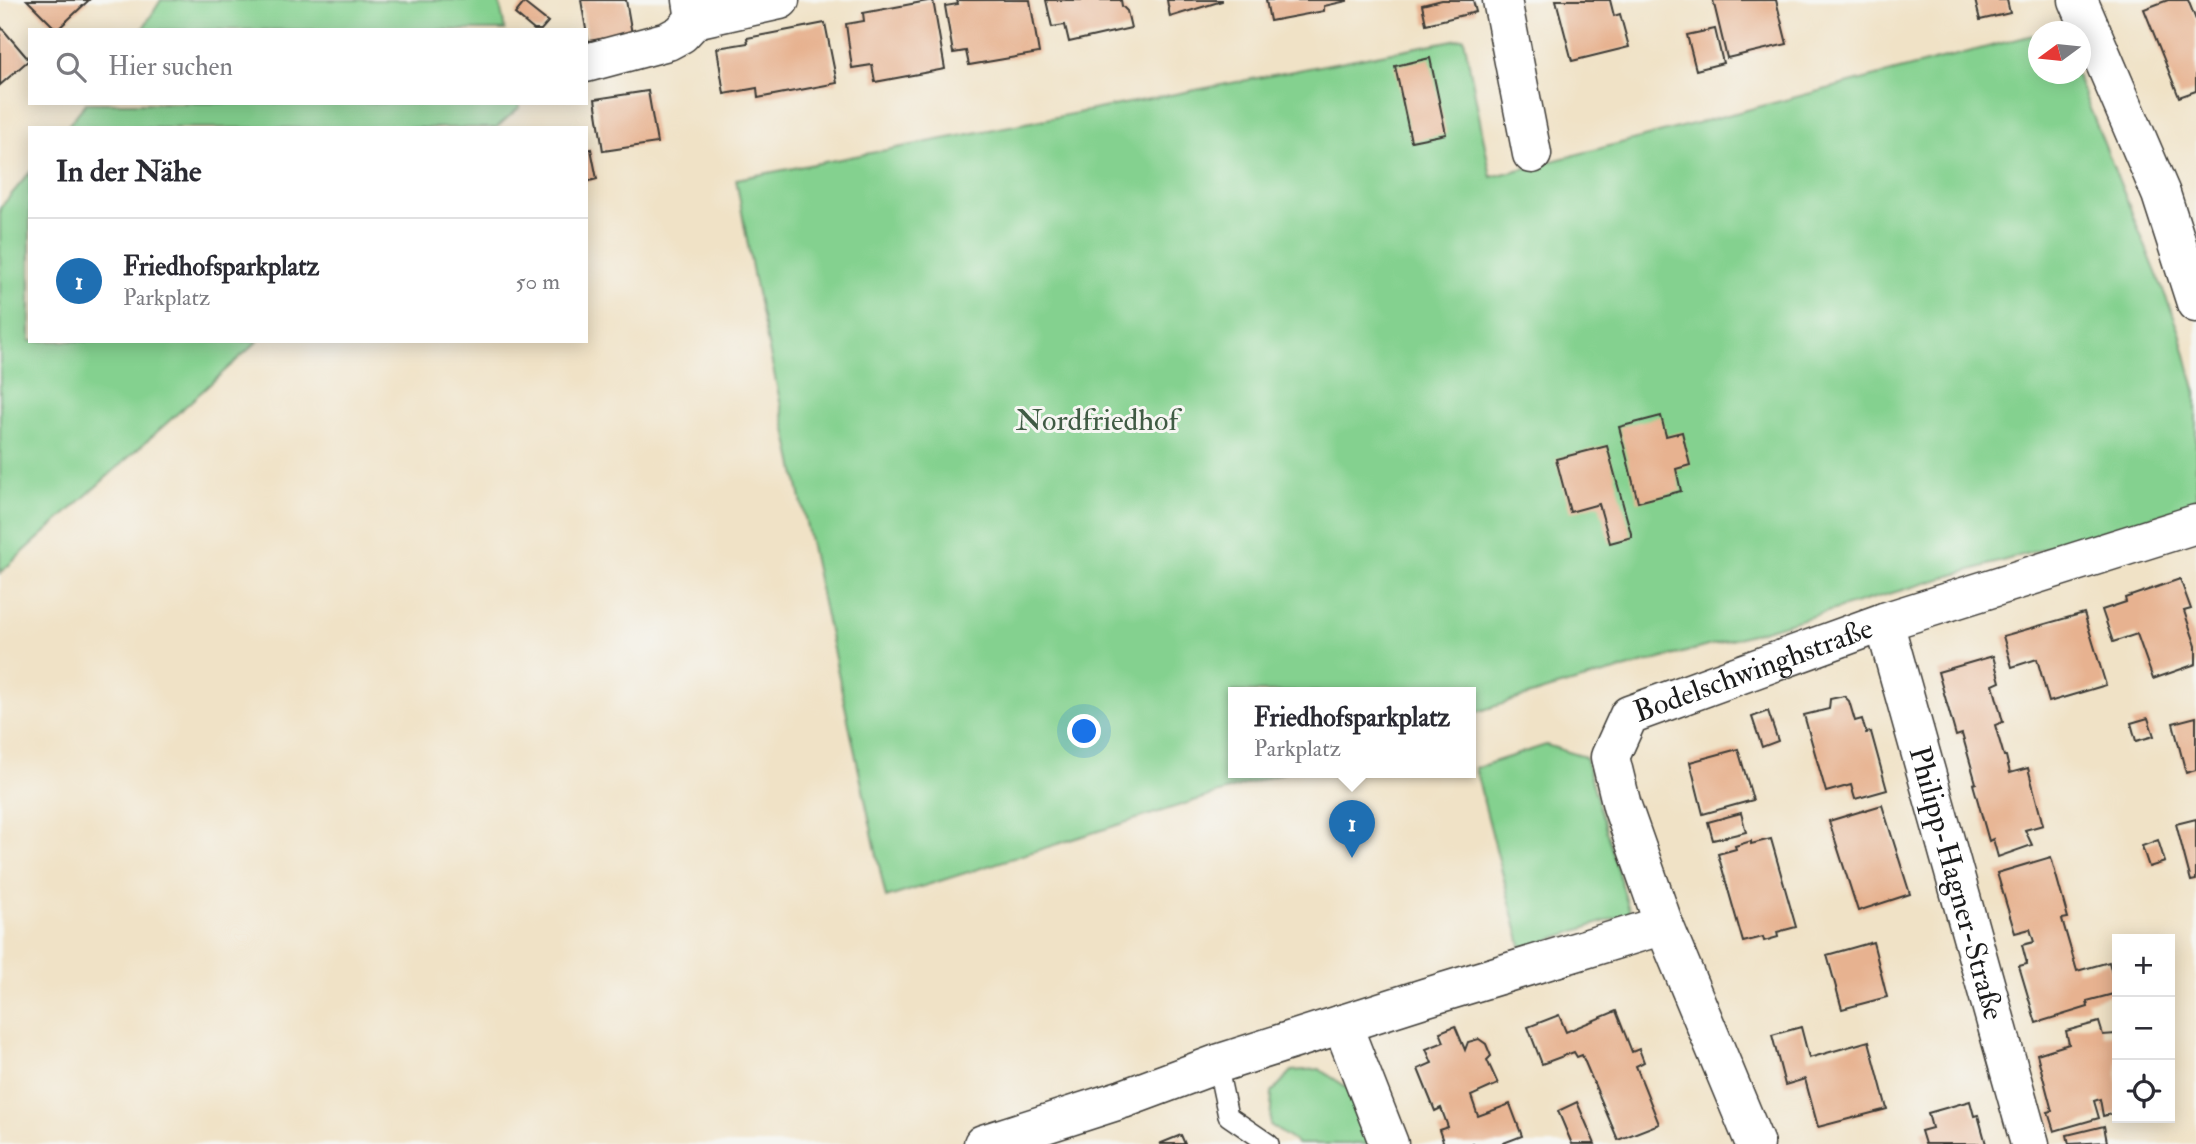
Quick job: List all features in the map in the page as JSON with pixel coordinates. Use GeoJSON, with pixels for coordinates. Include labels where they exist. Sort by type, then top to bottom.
{"type":"FeatureCollection","features":[{"type":"Feature","properties":{"kind":"street"},"geometry":{"type":"LineString","coordinates":[[588,62],[668,41],[681,34],[694,9],[780,0]]}},
{"type":"Feature","properties":{"kind":"street"},"geometry":{"type":"LineString","coordinates":[[1502,0],[1532,154]]}},
{"type":"Feature","properties":{"kind":"street"},"geometry":{"type":"LineString","coordinates":[[2078,0],[2161,194],[2196,303]]}},
{"type":"Feature","properties":{"kind":"street","name":"Bodelschwinghstraße"},"geometry":{"type":"LineString","coordinates":[[1755,1144],[1664,925],[1622,806],[1610,757],[1629,715],[1884,622],[2196,524]]}},
{"type":"Feature","properties":{"kind":"street","name":"Philipp-Hagner-Straße"},"geometry":{"type":"LineString","coordinates":[[1884,622],[2030,1144]]}},
{"type":"Feature","properties":{"kind":"street"},"geometry":{"type":"LineString","coordinates":[[983,1144],[1122,1099],[1217,1064],[1664,925]]}},
{"type":"Feature","properties":{"kind":"street"},"geometry":{"type":"LineString","coordinates":[[1342,1024],[1389,1144]]}},
{"type":"Feature","properties":{"kind":"lane"},"geometry":{"type":"LineString","coordinates":[[1217,1064],[1228,1116],[1269,1144]]}},
{"type":"Feature","properties":{"kind":"green space"},"geometry":{"type":"Polygon","coordinates":[[[161,0],[499,0],[505,28],[143,28],[161,0]]]}},
{"type":"Feature","properties":{"kind":"green space","name":"Nordfriedhof"},"geometry":{"type":"Polygon","coordinates":[[[2028,36],[2028,84],[2080,84],[2180,332],[2196,393],[2196,500],[2184,508],[1476,712],[1476,687],[1228,687],[1228,778],[1267,778],[886,898],[754,279],[736,179],[1464,38],[1491,177],[2028,36]]]}},
{"type":"Feature","properties":{"kind":"green space"},"geometry":{"type":"Polygon","coordinates":[[[84,105],[520,107],[498,126],[68,126],[84,105]]]}},
{"type":"Feature","properties":{"kind":"green space"},"geometry":{"type":"Polygon","coordinates":[[[28,174],[28,343],[256,343],[0,573],[0,208],[28,174]]]}},
{"type":"Feature","properties":{"kind":"green space"},"geometry":{"type":"Polygon","coordinates":[[[1546,745],[1585,757],[1630,913],[1522,949],[1476,768],[1546,745]]]}},
{"type":"Feature","properties":{"kind":"green space"},"geometry":{"type":"Polygon","coordinates":[[[1319,1069],[1351,1090],[1373,1144],[1298,1144],[1270,1125],[1272,1092],[1292,1071],[1319,1069]]]}},
{"type":"Feature","properties":{"kind":"building"},"geometry":{"type":"Polygon","coordinates":[[[27,0],[89,0],[59,28],[55,28],[27,0]]]}},
{"type":"Feature","properties":{"kind":"building"},"geometry":{"type":"Polygon","coordinates":[[[581,0],[626,0],[632,34],[588,41],[588,28],[586,28],[581,0]]]}},
{"type":"Feature","properties":{"kind":"building"},"geometry":{"type":"Polygon","coordinates":[[[933,0],[945,69],[875,82],[872,65],[852,68],[846,24],[864,21],[863,13],[933,0]]]}},
{"type":"Feature","properties":{"kind":"building"},"geometry":{"type":"Polygon","coordinates":[[[957,0],[1030,0],[1039,53],[969,65],[966,51],[953,53],[945,6],[958,4],[957,0]]]}},
{"type":"Feature","properties":{"kind":"building"},"geometry":{"type":"Polygon","coordinates":[[[1046,0],[1121,0],[1131,28],[1069,42],[1065,25],[1052,27],[1046,0]]]}},
{"type":"Feature","properties":{"kind":"building"},"geometry":{"type":"Polygon","coordinates":[[[1167,0],[1222,0],[1222,1],[1170,17],[1167,0]]]}},
{"type":"Feature","properties":{"kind":"building"},"geometry":{"type":"Polygon","coordinates":[[[1266,0],[1347,1],[1324,6],[1324,11],[1270,21],[1266,0]]]}},
{"type":"Feature","properties":{"kind":"building"},"geometry":{"type":"Polygon","coordinates":[[[1442,0],[1473,0],[1476,12],[1426,24],[1422,5],[1442,0]]]}},
{"type":"Feature","properties":{"kind":"building"},"geometry":{"type":"Polygon","coordinates":[[[1556,0],[1610,0],[1614,16],[1620,14],[1629,47],[1572,61],[1556,0]]]}},
{"type":"Feature","properties":{"kind":"building"},"geometry":{"type":"Polygon","coordinates":[[[1713,0],[1776,0],[1787,44],[1727,58],[1713,0]]]}},
{"type":"Feature","properties":{"kind":"building"},"geometry":{"type":"Polygon","coordinates":[[[1975,0],[2007,0],[2010,13],[1980,20],[1975,0]]]}},
{"type":"Feature","properties":{"kind":"building"},"geometry":{"type":"Polygon","coordinates":[[[2168,0],[2188,0],[2196,20],[2196,91],[2179,97],[2144,9],[2168,0]]]}},
{"type":"Feature","properties":{"kind":"building"},"geometry":{"type":"Polygon","coordinates":[[[524,3],[548,22],[543,28],[532,28],[515,14],[524,3]]]}},
{"type":"Feature","properties":{"kind":"building"},"geometry":{"type":"Polygon","coordinates":[[[825,23],[837,83],[758,98],[757,88],[724,94],[717,48],[748,43],[747,38],[825,23]]]}},
{"type":"Feature","properties":{"kind":"building"},"geometry":{"type":"Polygon","coordinates":[[[0,26],[28,61],[0,85],[0,26]]]}},
{"type":"Feature","properties":{"kind":"building"},"geometry":{"type":"Polygon","coordinates":[[[1715,29],[1723,63],[1696,70],[1687,35],[1715,29]]]}},
{"type":"Feature","properties":{"kind":"building"},"geometry":{"type":"Polygon","coordinates":[[[1430,58],[1446,134],[1411,141],[1395,66],[1430,58]]]}},
{"type":"Feature","properties":{"kind":"building"},"geometry":{"type":"Polygon","coordinates":[[[648,91],[657,143],[603,151],[595,99],[648,91]]]}},
{"type":"Feature","properties":{"kind":"building"},"geometry":{"type":"Polygon","coordinates":[[[591,149],[597,179],[588,181],[588,150],[591,149]]]}},
{"type":"Feature","properties":{"kind":"building"},"geometry":{"type":"Polygon","coordinates":[[[1661,416],[1666,436],[1682,432],[1690,465],[1676,469],[1681,491],[1638,502],[1619,427],[1661,416]]]}},
{"type":"Feature","properties":{"kind":"building"},"geometry":{"type":"Polygon","coordinates":[[[1607,446],[1632,537],[1610,543],[1599,504],[1570,512],[1556,459],[1607,446]]]}},
{"type":"Feature","properties":{"kind":"building"},"geometry":{"type":"Polygon","coordinates":[[[2180,579],[2191,609],[2184,611],[2196,646],[2196,664],[2153,679],[2137,634],[2113,642],[2102,610],[2126,602],[2125,598],[2180,579]]]}},
{"type":"Feature","properties":{"kind":"building"},"geometry":{"type":"Polygon","coordinates":[[[2084,613],[2106,685],[2049,702],[2037,659],[2012,667],[2003,636],[2084,613]]]}},
{"type":"Feature","properties":{"kind":"building"},"geometry":{"type":"Polygon","coordinates":[[[1993,656],[2000,682],[1993,685],[2003,722],[1995,725],[2004,756],[2010,773],[2028,768],[2043,825],[2025,830],[2032,845],[1998,857],[1993,839],[1989,841],[1962,734],[1956,736],[1938,672],[1993,656]]]}},
{"type":"Feature","properties":{"kind":"building"},"geometry":{"type":"Polygon","coordinates":[[[1844,696],[1849,701],[1855,721],[1862,719],[1866,733],[1871,732],[1887,790],[1855,799],[1851,785],[1826,792],[1804,715],[1829,709],[1830,699],[1844,696]]]}},
{"type":"Feature","properties":{"kind":"building"},"geometry":{"type":"Polygon","coordinates":[[[1768,711],[1778,741],[1762,747],[1752,717],[1768,711]]]}},
{"type":"Feature","properties":{"kind":"building"},"geometry":{"type":"Polygon","coordinates":[[[2196,717],[2196,770],[2186,773],[2173,723],[2196,717]]]}},
{"type":"Feature","properties":{"kind":"building"},"geometry":{"type":"Polygon","coordinates":[[[2148,718],[2154,736],[2136,741],[2131,723],[2148,718]]]}},
{"type":"Feature","properties":{"kind":"building"},"geometry":{"type":"Polygon","coordinates":[[[1738,749],[1753,800],[1703,814],[1690,762],[1738,749]]]}},
{"type":"Feature","properties":{"kind":"building"},"geometry":{"type":"Polygon","coordinates":[[[1882,805],[1910,894],[1858,911],[1829,821],[1882,805]]]}},
{"type":"Feature","properties":{"kind":"building"},"geometry":{"type":"Polygon","coordinates":[[[1741,813],[1746,832],[1713,840],[1708,822],[1741,813]]]}},
{"type":"Feature","properties":{"kind":"building"},"geometry":{"type":"Polygon","coordinates":[[[2196,819],[2196,880],[2191,881],[2176,824],[2196,819]]]}},
{"type":"Feature","properties":{"kind":"building"},"geometry":{"type":"Polygon","coordinates":[[[1771,839],[1796,927],[1777,932],[1778,937],[1764,941],[1763,937],[1743,942],[1718,854],[1751,841],[1751,844],[1771,839]]]}},
{"type":"Feature","properties":{"kind":"building"},"geometry":{"type":"Polygon","coordinates":[[[2158,840],[2165,862],[2149,867],[2142,846],[2158,840]]]}},
{"type":"Feature","properties":{"kind":"building"},"geometry":{"type":"Polygon","coordinates":[[[2051,857],[2068,918],[2062,919],[2077,971],[2109,962],[2112,994],[2087,1001],[2088,1007],[2036,1023],[2019,966],[2027,964],[2022,945],[2034,942],[2030,929],[2015,933],[1997,873],[2051,857]]]}},
{"type":"Feature","properties":{"kind":"building"},"geometry":{"type":"Polygon","coordinates":[[[1873,942],[1887,997],[1842,1009],[1827,955],[1873,942]]]}},
{"type":"Feature","properties":{"kind":"building"},"geometry":{"type":"Polygon","coordinates":[[[1616,1011],[1632,1052],[1639,1049],[1644,1062],[1636,1066],[1659,1124],[1618,1140],[1582,1055],[1577,1057],[1574,1052],[1542,1064],[1528,1027],[1559,1015],[1566,1032],[1616,1011]]]}},
{"type":"Feature","properties":{"kind":"building"},"geometry":{"type":"Polygon","coordinates":[[[2099,1022],[2103,1035],[2112,1034],[2112,1114],[2103,1116],[2100,1099],[2094,1101],[2099,1118],[2054,1131],[2048,1112],[2052,1111],[2037,1054],[2069,1044],[2066,1031],[2099,1022]]]}},
{"type":"Feature","properties":{"kind":"building"},"geometry":{"type":"Polygon","coordinates":[[[1455,1026],[1465,1050],[1468,1042],[1479,1039],[1486,1044],[1491,1056],[1487,1060],[1498,1084],[1471,1096],[1478,1116],[1510,1104],[1522,1136],[1501,1144],[1444,1144],[1439,1130],[1448,1127],[1441,1108],[1435,1111],[1418,1069],[1432,1063],[1426,1049],[1444,1042],[1440,1032],[1455,1026]]]}},
{"type":"Feature","properties":{"kind":"building"},"geometry":{"type":"Polygon","coordinates":[[[1801,1027],[1809,1058],[1869,1041],[1887,1109],[1818,1127],[1805,1079],[1785,1085],[1772,1035],[1801,1027]]]}},
{"type":"Feature","properties":{"kind":"building"},"geometry":{"type":"Polygon","coordinates":[[[1970,1101],[1974,1116],[1978,1115],[1986,1144],[1925,1144],[1921,1131],[1932,1128],[1928,1113],[1970,1101]]]}},
{"type":"Feature","properties":{"kind":"building"},"geometry":{"type":"Polygon","coordinates":[[[1577,1102],[1595,1144],[1572,1144],[1558,1111],[1577,1102]]]}},
{"type":"Feature","properties":{"kind":"building"},"geometry":{"type":"Polygon","coordinates":[[[2104,1126],[2107,1142],[2069,1144],[2067,1135],[2104,1126]]]}},
{"type":"Feature","properties":{"kind":"building"},"geometry":{"type":"Polygon","coordinates":[[[1181,1135],[1185,1144],[1159,1144],[1181,1135]]]}},
{"type":"Feature","properties":{"kind":"place","name":"Friedhofsparkplatz"},"geometry":{"type":"Point","coordinates":[1352,858]}}]}
